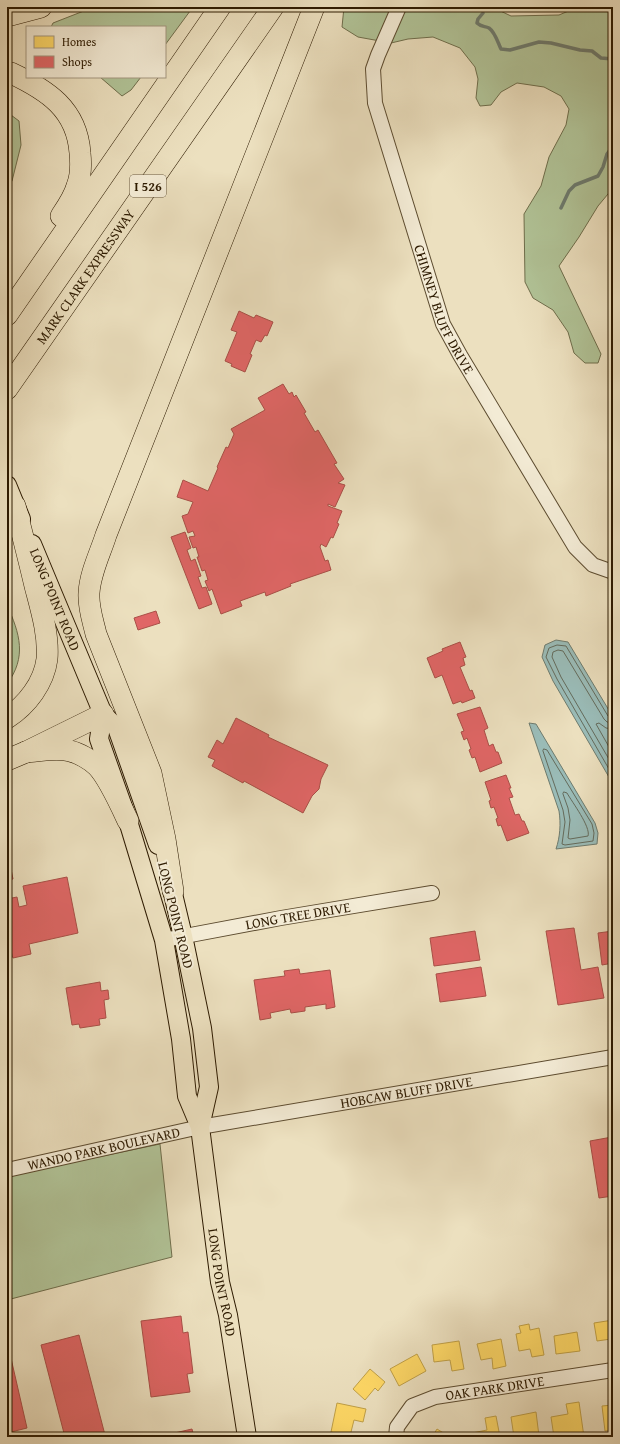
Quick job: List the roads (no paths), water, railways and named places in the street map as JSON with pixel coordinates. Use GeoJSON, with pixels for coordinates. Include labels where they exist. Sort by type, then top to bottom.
{"type":"FeatureCollection","features":[{"type":"Feature","properties":{"kind":"highway"},"geometry":{"type":"LineString","coordinates":[[7,16],[41,7]]}},
{"type":"Feature","properties":{"kind":"highway"},"geometry":{"type":"LineString","coordinates":[[7,314],[220,7]]}},
{"type":"Feature","properties":{"kind":"highway"},"geometry":{"type":"LineString","coordinates":[[173,891],[166,839],[151,773],[96,634],[90,613],[89,594],[91,579],[106,536],[314,7]]}},
{"type":"Feature","properties":{"kind":"highway","name":"MARK CLARK EXPRESSWAY"},"geometry":{"type":"LineString","coordinates":[[7,389],[272,8]]}},
{"type":"Feature","properties":{"kind":"highway"},"geometry":{"type":"LineString","coordinates":[[7,73],[11,73],[38,87],[63,108],[69,117],[76,134],[80,160],[77,187],[7,314]]}},
{"type":"Feature","properties":{"kind":"highway"},"geometry":{"type":"LineString","coordinates":[[7,718],[27,701],[36,688],[46,659],[44,620],[16,506]]}},
{"type":"Feature","properties":{"kind":"highway"},"geometry":{"type":"LineString","coordinates":[[7,760],[103,714]]}},
{"type":"Feature","properties":{"kind":"highway"},"geometry":{"type":"LineString","coordinates":[[26,752],[55,750],[70,751],[84,757],[98,766],[110,785],[128,821]]}},
{"type":"Feature","properties":{"kind":"main road","name":"LONG POINT ROAD"},"geometry":{"type":"LineString","coordinates":[[7,485],[103,714],[117,728],[173,891],[184,936],[202,1028],[209,1087],[200,1127]]}},
{"type":"Feature","properties":{"kind":"main road","name":"LONG POINT ROAD"},"geometry":{"type":"LineString","coordinates":[[103,714],[100,740],[128,821],[164,940],[181,1039],[187,1096],[200,1127],[220,1282],[228,1315],[247,1437]]}},
{"type":"Feature","properties":{"kind":"street","name":"CHIMNEY BLUFF DRIVE"},"geometry":{"type":"LineString","coordinates":[[399,7],[373,69],[375,103],[443,324],[575,547],[593,565],[613,572]]}},
{"type":"Feature","properties":{"kind":"street","name":"LONG TREE DRIVE"},"geometry":{"type":"LineString","coordinates":[[164,940],[281,918],[432,894]]}},
{"type":"Feature","properties":{"kind":"street","name":"HOBCAW BLUFF DRIVE"},"geometry":{"type":"LineString","coordinates":[[200,1127],[613,1057]]}},
{"type":"Feature","properties":{"kind":"street","name":"WANDO PARK BOULEVARD"},"geometry":{"type":"LineString","coordinates":[[7,1170],[200,1127]]}},
{"type":"Feature","properties":{"kind":"street","name":"OAK PARK DRIVE"},"geometry":{"type":"LineString","coordinates":[[396,1437],[397,1428],[412,1406],[435,1397],[613,1370]]}},
{"type":"Feature","properties":{"kind":"water"},"geometry":{"type":"Polygon","coordinates":[[[556,640],[568,642],[613,717],[613,784],[553,681],[542,657],[545,645],[556,640]]]}},
{"type":"Feature","properties":{"kind":"water"},"geometry":{"type":"Polygon","coordinates":[[[529,723],[536,724],[595,823],[598,833],[597,844],[556,849],[560,830],[559,811],[529,723]]]}},
{"type":"Feature","properties":{"kind":"waterway"},"geometry":{"type":"LineString","coordinates":[[483,13],[478,19],[477,23],[491,30],[495,35],[501,49],[510,50],[539,42],[551,43],[580,50],[592,51],[601,58],[613,59]]}},
{"type":"Feature","properties":{"kind":"waterway"},"geometry":{"type":"LineString","coordinates":[[561,208],[569,191],[575,185],[598,176],[603,167],[607,154],[613,146]]}}]}
